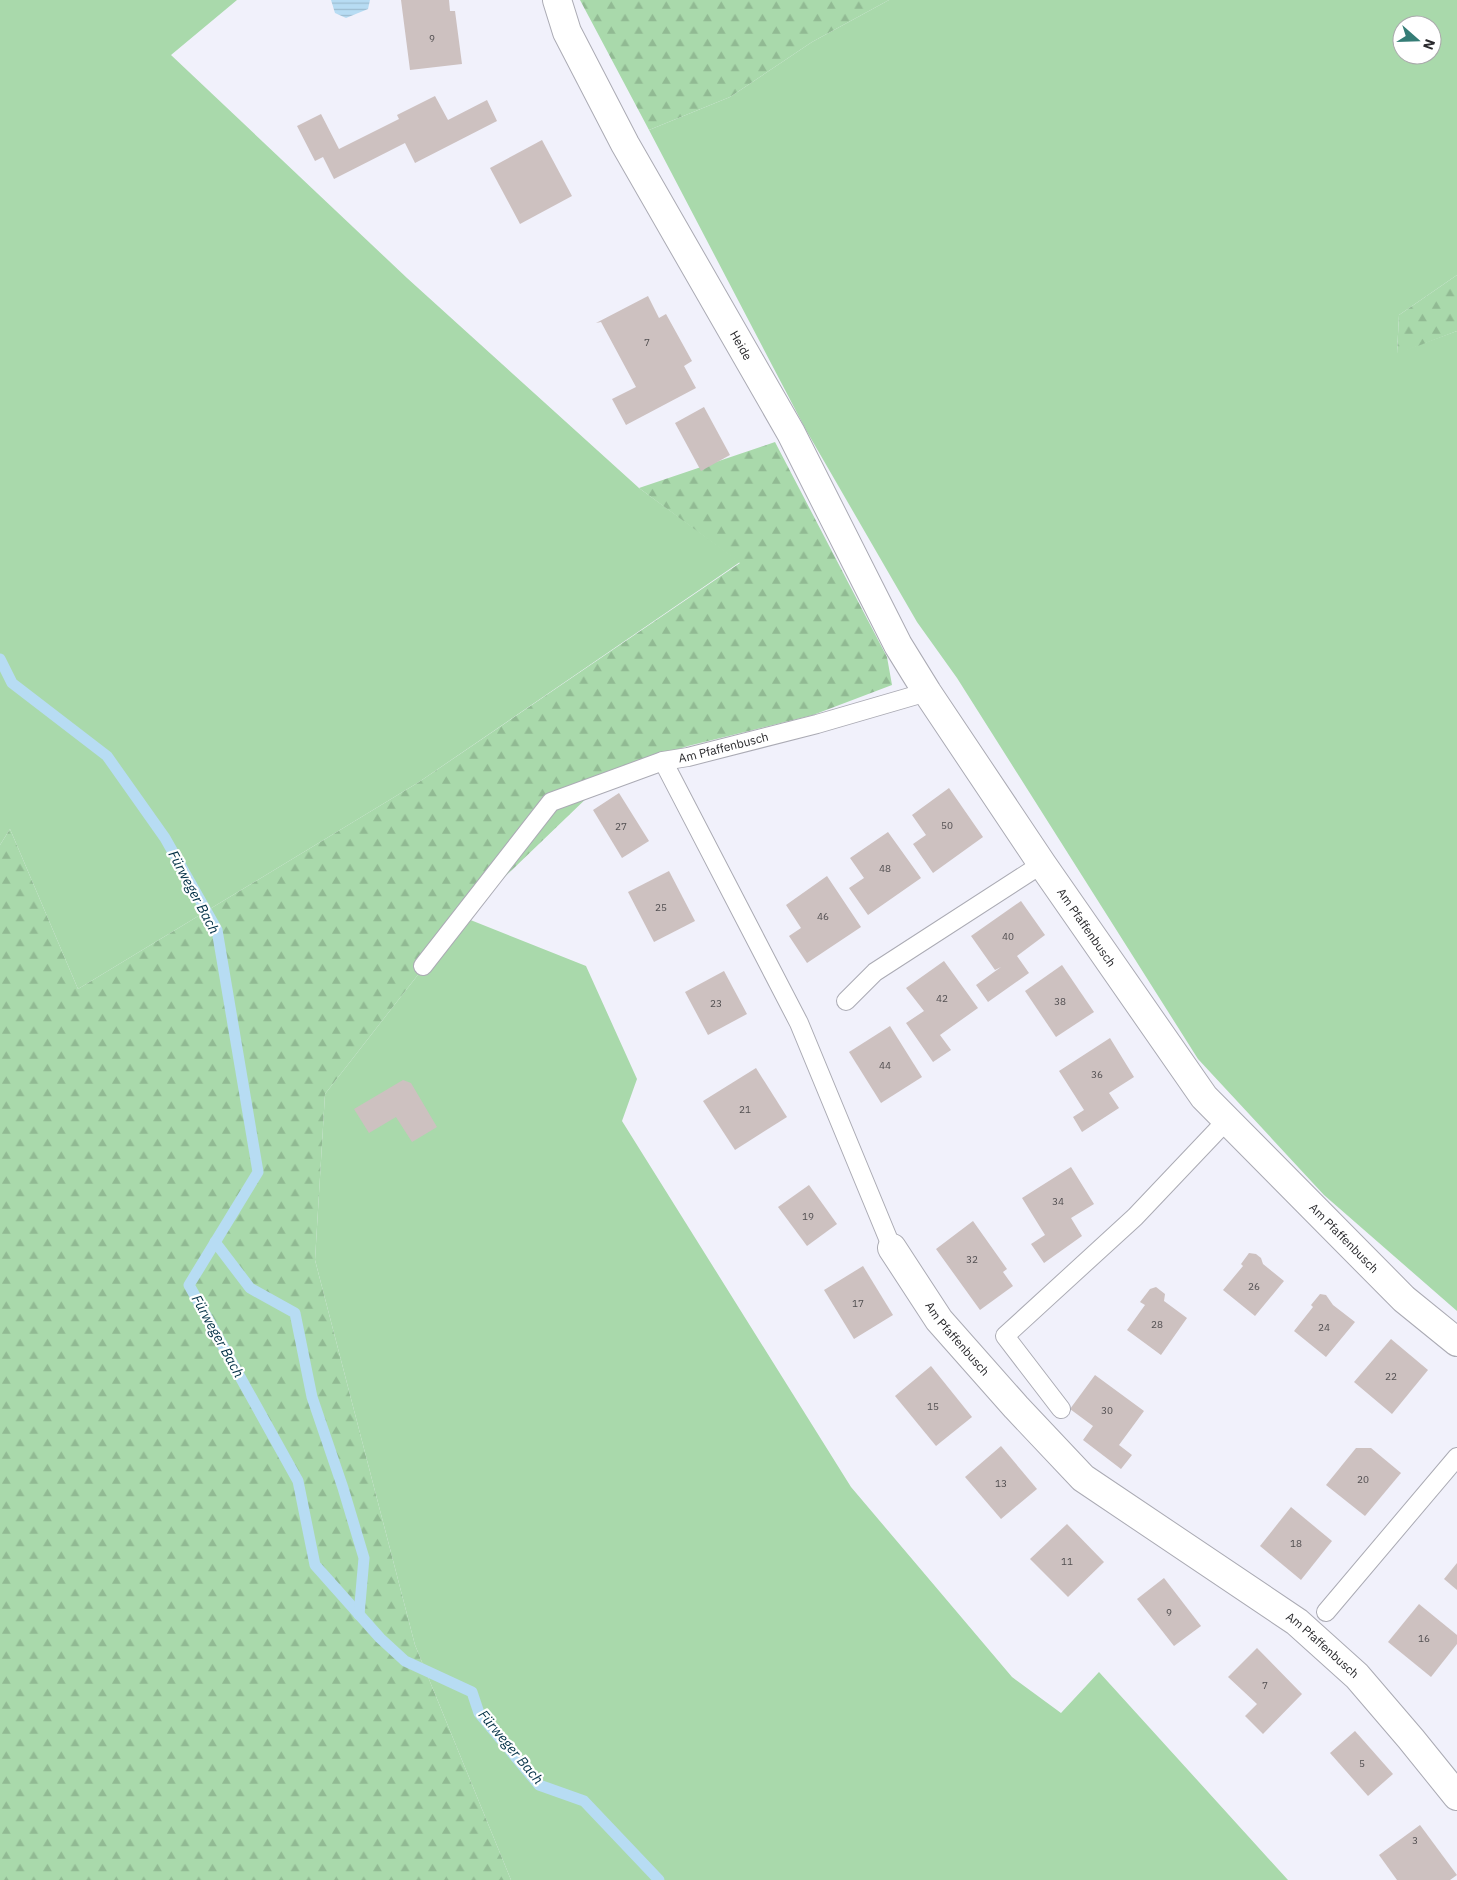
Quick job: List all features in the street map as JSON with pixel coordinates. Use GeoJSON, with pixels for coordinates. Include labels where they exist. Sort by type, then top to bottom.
{"type":"FeatureCollection","features":[{"type":"Feature","properties":{"kind":"street","name":"Heide"},"geometry":{"type":"LineString","coordinates":[[557,0],[567,32],[625,144],[790,433],[898,645],[927,692]]}},
{"type":"Feature","properties":{"kind":"street","name":"Am Pfaffenbusch"},"geometry":{"type":"LineString","coordinates":[[927,692],[1042,864],[1204,1097],[1404,1299],[1457,1342]]}},
{"type":"Feature","properties":{"kind":"street","name":"Am Pfaffenbusch"},"geometry":{"type":"LineString","coordinates":[[892,1248],[939,1320],[1016,1407],[1083,1478],[1297,1622],[1357,1676],[1457,1796]]}},
{"type":"Feature","properties":{"kind":"lane","name":"Am Pfaffenbusch"},"geometry":{"type":"LineString","coordinates":[[423,966],[551,802],[662,761],[688,757],[817,724],[927,692]]}},
{"type":"Feature","properties":{"kind":"lane"},"geometry":{"type":"LineString","coordinates":[[662,761],[799,1023],[892,1248]]}},
{"type":"Feature","properties":{"kind":"lane"},"geometry":{"type":"LineString","coordinates":[[846,1001],[875,972],[1042,864]]}},
{"type":"Feature","properties":{"kind":"lane"},"geometry":{"type":"LineString","coordinates":[[1061,1409],[1005,1336],[1135,1217],[1227,1120]]}},
{"type":"Feature","properties":{"kind":"lane"},"geometry":{"type":"LineString","coordinates":[[1326,1612],[1457,1457]]}},
{"type":"Feature","properties":{"kind":"green space"},"geometry":{"type":"Polygon","coordinates":[[[0,0],[237,0],[171,55],[407,278],[639,488],[740,562],[419,782],[78,989],[10,829],[0,845],[0,0]]]}},
{"type":"Feature","properties":{"kind":"green space"},"geometry":{"type":"Polygon","coordinates":[[[580,0],[889,0],[812,42],[730,97],[649,130],[580,0]]]}},
{"type":"Feature","properties":{"kind":"green space"},"geometry":{"type":"Polygon","coordinates":[[[889,0],[1457,0],[1457,275],[1399,315],[1397,353],[1457,331],[1457,1311],[1324,1195],[1198,1059],[957,678],[917,622],[806,430],[649,130],[730,97],[812,42],[889,0]]]}},
{"type":"Feature","properties":{"kind":"green space"},"geometry":{"type":"Polygon","coordinates":[[[1457,275],[1457,331],[1397,354],[1399,315],[1457,275]]]}},
{"type":"Feature","properties":{"kind":"green space"},"geometry":{"type":"Polygon","coordinates":[[[775,442],[887,657],[892,685],[813,715],[688,746],[658,756],[593,792],[463,917],[325,1094],[315,1260],[415,1645],[511,1880],[0,1880],[0,845],[10,829],[78,989],[419,782],[740,563],[639,488],[775,442]]]}},
{"type":"Feature","properties":{"kind":"green space"},"geometry":{"type":"Polygon","coordinates":[[[463,917],[586,966],[637,1079],[622,1121],[851,1487],[1012,1677],[1061,1713],[1099,1672],[1288,1880],[511,1880],[415,1645],[315,1260],[325,1094],[463,917]]]}},
{"type":"Feature","properties":{"kind":"water"},"geometry":{"type":"Polygon","coordinates":[[[331,0],[370,0],[368,9],[346,18],[335,13],[331,0]]]}},
{"type":"Feature","properties":{"kind":"building"},"geometry":{"type":"Polygon","coordinates":[[[401,0],[449,0],[450,11],[455,11],[462,64],[410,70],[401,0]]]}},
{"type":"Feature","properties":{"kind":"building"},"geometry":{"type":"Polygon","coordinates":[[[435,96],[448,120],[487,100],[497,121],[415,163],[405,143],[334,179],[323,157],[315,161],[297,126],[321,114],[339,149],[399,119],[397,115],[435,96]]]}},
{"type":"Feature","properties":{"kind":"building"},"geometry":{"type":"Polygon","coordinates":[[[542,140],[572,196],[520,224],[490,168],[542,140]]]}},
{"type":"Feature","properties":{"kind":"building"},"geometry":{"type":"Polygon","coordinates":[[[648,296],[659,318],[666,314],[692,361],[684,366],[696,388],[626,425],[612,399],[636,387],[601,322],[596,323],[648,296]]]}},
{"type":"Feature","properties":{"kind":"building"},"geometry":{"type":"Polygon","coordinates":[[[704,407],[730,455],[701,471],[675,423],[704,407]]]}},
{"type":"Feature","properties":{"kind":"building"},"geometry":{"type":"Polygon","coordinates":[[[949,788],[983,837],[933,873],[913,844],[926,835],[912,815],[949,788]]]}},
{"type":"Feature","properties":{"kind":"building"},"geometry":{"type":"Polygon","coordinates":[[[619,793],[649,841],[622,858],[593,810],[619,793]]]}},
{"type":"Feature","properties":{"kind":"building"},"geometry":{"type":"Polygon","coordinates":[[[888,832],[921,878],[868,915],[849,888],[864,878],[850,858],[888,832]]]}},
{"type":"Feature","properties":{"kind":"building"},"geometry":{"type":"Polygon","coordinates":[[[669,871],[695,921],[654,942],[628,892],[669,871]]]}},
{"type":"Feature","properties":{"kind":"building"},"geometry":{"type":"Polygon","coordinates":[[[827,876],[861,927],[807,963],[789,936],[801,928],[786,905],[827,876]]]}},
{"type":"Feature","properties":{"kind":"building"},"geometry":{"type":"Polygon","coordinates":[[[1021,901],[1045,935],[1017,956],[1029,973],[988,1002],[976,985],[1001,967],[995,970],[971,936],[1021,901]]]}},
{"type":"Feature","properties":{"kind":"building"},"geometry":{"type":"Polygon","coordinates":[[[944,961],[978,1008],[940,1035],[951,1050],[933,1062],[906,1023],[924,1011],[906,988],[944,961]]]}},
{"type":"Feature","properties":{"kind":"building"},"geometry":{"type":"Polygon","coordinates":[[[1062,965],[1094,1012],[1056,1037],[1025,991],[1062,965]]]}},
{"type":"Feature","properties":{"kind":"building"},"geometry":{"type":"Polygon","coordinates":[[[724,971],[747,1014],[708,1035],[685,992],[724,971]]]}},
{"type":"Feature","properties":{"kind":"building"},"geometry":{"type":"Polygon","coordinates":[[[890,1026],[922,1077],[881,1103],[849,1052],[890,1026]]]}},
{"type":"Feature","properties":{"kind":"building"},"geometry":{"type":"Polygon","coordinates":[[[1110,1038],[1134,1077],[1109,1093],[1119,1108],[1082,1132],[1073,1117],[1084,1110],[1059,1071],[1110,1038]]]}},
{"type":"Feature","properties":{"kind":"building"},"geometry":{"type":"Polygon","coordinates":[[[756,1068],[787,1117],[735,1150],[703,1101],[756,1068]]]}},
{"type":"Feature","properties":{"kind":"building"},"geometry":{"type":"Polygon","coordinates":[[[403,1080],[411,1083],[437,1127],[412,1142],[396,1117],[369,1133],[354,1109],[403,1080]]]}},
{"type":"Feature","properties":{"kind":"building"},"geometry":{"type":"Polygon","coordinates":[[[1071,1167],[1094,1204],[1071,1218],[1082,1236],[1044,1263],[1031,1244],[1045,1235],[1022,1198],[1071,1167]]]}},
{"type":"Feature","properties":{"kind":"building"},"geometry":{"type":"Polygon","coordinates":[[[809,1185],[837,1224],[807,1246],[778,1207],[809,1185]]]}},
{"type":"Feature","properties":{"kind":"building"},"geometry":{"type":"Polygon","coordinates":[[[973,1221],[1007,1269],[1003,1272],[1013,1286],[980,1310],[936,1249],[973,1221]]]}},
{"type":"Feature","properties":{"kind":"building"},"geometry":{"type":"Polygon","coordinates":[[[1249,1253],[1256,1254],[1261,1258],[1263,1264],[1284,1281],[1255,1316],[1223,1290],[1243,1266],[1241,1264],[1249,1253]]]}},
{"type":"Feature","properties":{"kind":"building"},"geometry":{"type":"Polygon","coordinates":[[[863,1266],[893,1315],[854,1339],[824,1290],[863,1266]]]}},
{"type":"Feature","properties":{"kind":"building"},"geometry":{"type":"Polygon","coordinates":[[[1156,1287],[1165,1294],[1164,1301],[1187,1318],[1161,1355],[1127,1330],[1145,1305],[1140,1302],[1150,1289],[1156,1287]]]}},
{"type":"Feature","properties":{"kind":"building"},"geometry":{"type":"Polygon","coordinates":[[[1320,1294],[1326,1295],[1333,1305],[1355,1322],[1326,1357],[1294,1331],[1313,1307],[1311,1305],[1320,1294]]]}},
{"type":"Feature","properties":{"kind":"building"},"geometry":{"type":"Polygon","coordinates":[[[1391,1339],[1428,1370],[1392,1414],[1354,1382],[1391,1339]]]}},
{"type":"Feature","properties":{"kind":"building"},"geometry":{"type":"Polygon","coordinates":[[[931,1366],[972,1417],[936,1446],[895,1396],[931,1366]]]}},
{"type":"Feature","properties":{"kind":"building"},"geometry":{"type":"Polygon","coordinates":[[[1095,1375],[1144,1411],[1119,1445],[1132,1455],[1121,1469],[1083,1440],[1093,1426],[1070,1409],[1095,1375]]]}},
{"type":"Feature","properties":{"kind":"building"},"geometry":{"type":"Polygon","coordinates":[[[1001,1446],[1037,1489],[1001,1519],[965,1477],[1001,1446]]]}},
{"type":"Feature","properties":{"kind":"building"},"geometry":{"type":"Polygon","coordinates":[[[1356,1448],[1371,1448],[1401,1473],[1365,1516],[1326,1485],[1356,1448]]]}},
{"type":"Feature","properties":{"kind":"building"},"geometry":{"type":"Polygon","coordinates":[[[1291,1507],[1332,1541],[1301,1580],[1260,1546],[1291,1507]]]}},
{"type":"Feature","properties":{"kind":"building"},"geometry":{"type":"Polygon","coordinates":[[[1067,1524],[1104,1562],[1068,1597],[1030,1559],[1067,1524]]]}},
{"type":"Feature","properties":{"kind":"building"},"geometry":{"type":"Polygon","coordinates":[[[1457,1563],[1457,1590],[1444,1579],[1457,1563]]]}},
{"type":"Feature","properties":{"kind":"building"},"geometry":{"type":"Polygon","coordinates":[[[1164,1578],[1201,1626],[1174,1646],[1137,1599],[1164,1578]]]}},
{"type":"Feature","properties":{"kind":"building"},"geometry":{"type":"Polygon","coordinates":[[[1419,1604],[1457,1635],[1457,1644],[1431,1677],[1388,1642],[1419,1604]]]}},
{"type":"Feature","properties":{"kind":"building"},"geometry":{"type":"Polygon","coordinates":[[[1257,1648],[1302,1694],[1263,1734],[1245,1716],[1257,1704],[1228,1677],[1257,1648]]]}},
{"type":"Feature","properties":{"kind":"building"},"geometry":{"type":"Polygon","coordinates":[[[1355,1731],[1393,1774],[1368,1796],[1330,1753],[1355,1731]]]}},
{"type":"Feature","properties":{"kind":"building"},"geometry":{"type":"Polygon","coordinates":[[[1420,1825],[1457,1875],[1450,1880],[1397,1880],[1379,1855],[1420,1825]]]}},
{"type":"Feature","properties":{"kind":"waterway","name":"Fürweger Bach"},"geometry":{"type":"LineString","coordinates":[[0,659],[12,683],[107,756],[165,838],[217,930],[258,1172],[189,1285],[298,1481],[315,1565],[380,1638],[405,1661],[472,1692],[479,1713],[539,1785],[584,1801],[659,1880]]}},
{"type":"Feature","properties":{"kind":"waterway"},"geometry":{"type":"LineString","coordinates":[[215,1242],[250,1288],[295,1313],[312,1397],[343,1488],[364,1558],[359,1615]]}}]}
